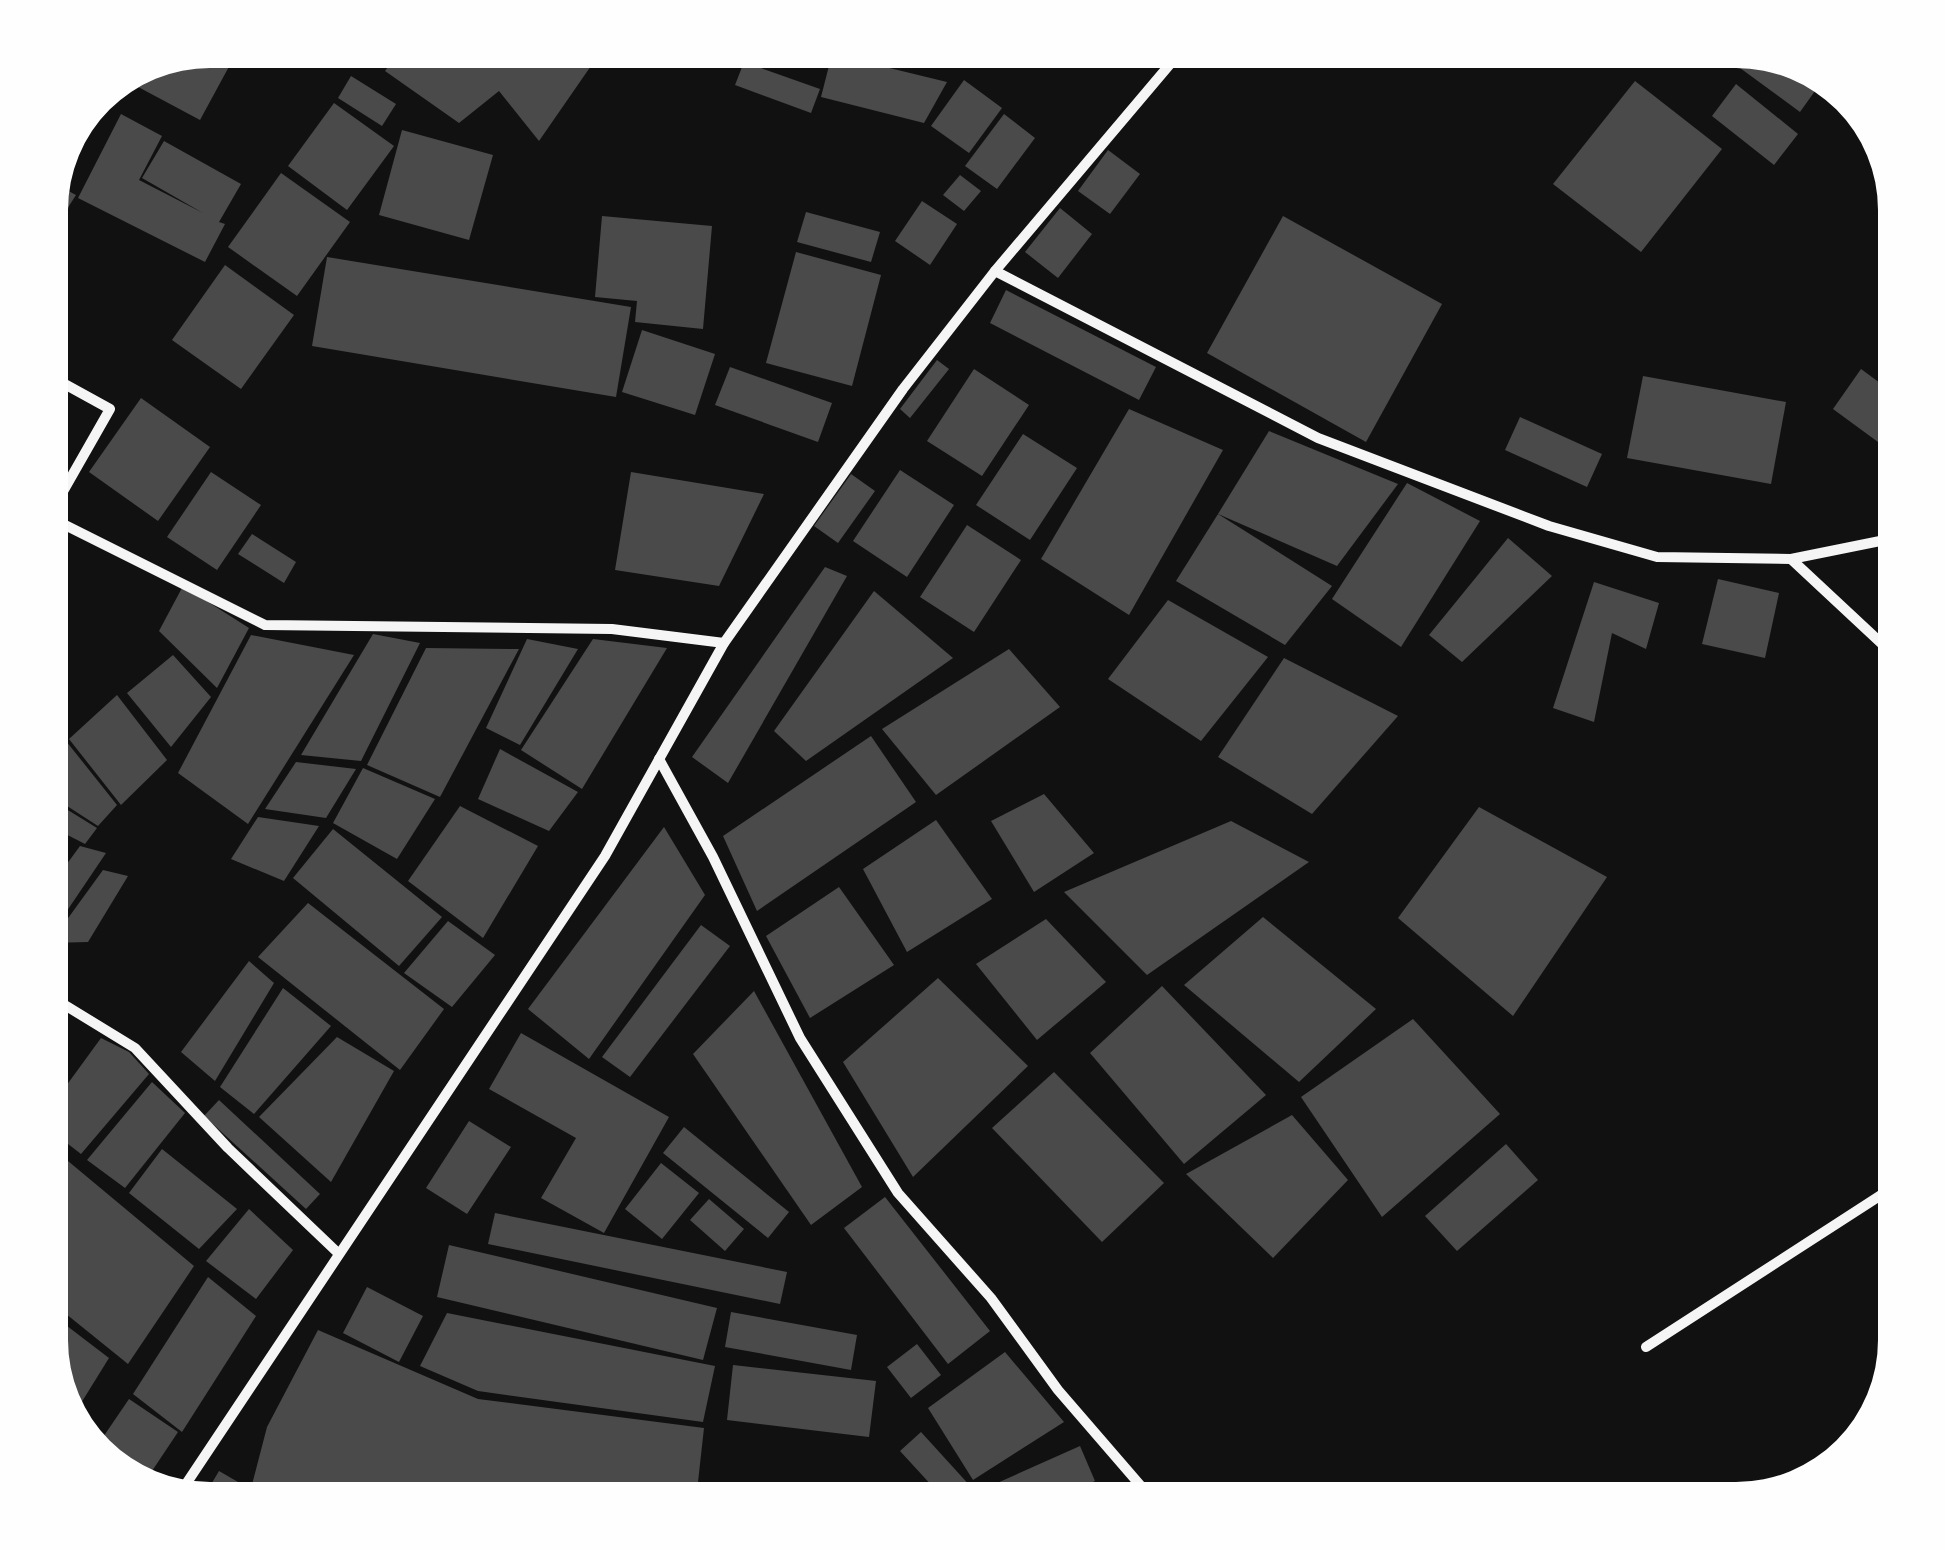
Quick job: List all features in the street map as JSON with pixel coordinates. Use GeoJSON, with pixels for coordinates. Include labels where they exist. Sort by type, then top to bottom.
{"type":"FeatureCollection","features":[{"type":"Feature","properties":{"kind":"street"},"geometry":{"type":"LineString","coordinates":[[188,1480],[605,856],[724,643],[903,389],[995,271],[1168,67]]}},
{"type":"Feature","properties":{"kind":"street"},"geometry":{"type":"LineString","coordinates":[[995,271],[1318,438],[1549,526],[1656,557],[1791,559],[1878,541]]}},
{"type":"Feature","properties":{"kind":"street"},"geometry":{"type":"LineString","coordinates":[[68,386],[110,409],[68,483]]}},
{"type":"Feature","properties":{"kind":"street"},"geometry":{"type":"LineString","coordinates":[[68,526],[265,624],[612,629],[724,643]]}},
{"type":"Feature","properties":{"kind":"street"},"geometry":{"type":"LineString","coordinates":[[1791,559],[1878,640]]}},
{"type":"Feature","properties":{"kind":"street"},"geometry":{"type":"LineString","coordinates":[[659,759],[713,857],[800,1038],[898,1193],[991,1298],[1058,1390],[1138,1482]]}},
{"type":"Feature","properties":{"kind":"street"},"geometry":{"type":"LineString","coordinates":[[68,1007],[135,1048],[228,1148],[338,1252]]}},
{"type":"Feature","properties":{"kind":"street"},"geometry":{"type":"LineString","coordinates":[[1646,1347],[1878,1197]]}},
{"type":"Feature","properties":{"kind":"building"},"geometry":{"type":"Polygon","coordinates":[[[229,67],[200,120],[138,87],[181,70],[229,67]]]}},
{"type":"Feature","properties":{"kind":"building"},"geometry":{"type":"Polygon","coordinates":[[[388,67],[590,67],[539,141],[499,91],[459,123],[385,71],[388,67]]]}},
{"type":"Feature","properties":{"kind":"building"},"geometry":{"type":"Polygon","coordinates":[[[742,67],[758,67],[820,89],[811,113],[735,85],[742,67]]]}},
{"type":"Feature","properties":{"kind":"building"},"geometry":{"type":"Polygon","coordinates":[[[829,67],[885,67],[947,82],[924,123],[821,97],[829,67]]]}},
{"type":"Feature","properties":{"kind":"building"},"geometry":{"type":"Polygon","coordinates":[[[1740,68],[1781,75],[1814,92],[1800,112],[1740,68]]]}},
{"type":"Feature","properties":{"kind":"building"},"geometry":{"type":"Polygon","coordinates":[[[351,76],[396,104],[382,126],[338,98],[351,76]]]}},
{"type":"Feature","properties":{"kind":"building"},"geometry":{"type":"Polygon","coordinates":[[[964,80],[1002,108],[969,153],[931,126],[964,80]]]}},
{"type":"Feature","properties":{"kind":"building"},"geometry":{"type":"Polygon","coordinates":[[[1635,81],[1722,149],[1641,252],[1553,184],[1635,81]]]}},
{"type":"Feature","properties":{"kind":"building"},"geometry":{"type":"Polygon","coordinates":[[[1736,84],[1798,134],[1774,165],[1712,116],[1736,84]]]}},
{"type":"Feature","properties":{"kind":"building"},"geometry":{"type":"Polygon","coordinates":[[[334,103],[394,146],[347,210],[288,166],[334,103]]]}},
{"type":"Feature","properties":{"kind":"building"},"geometry":{"type":"Polygon","coordinates":[[[121,114],[162,136],[139,180],[203,213],[142,178],[164,141],[241,184],[219,222],[225,224],[205,262],[78,198],[121,114]]]}},
{"type":"Feature","properties":{"kind":"building"},"geometry":{"type":"Polygon","coordinates":[[[1004,114],[1035,138],[997,189],[965,166],[1004,114]]]}},
{"type":"Feature","properties":{"kind":"building"},"geometry":{"type":"Polygon","coordinates":[[[402,130],[493,155],[469,240],[379,215],[402,130]]]}},
{"type":"Feature","properties":{"kind":"building"},"geometry":{"type":"Polygon","coordinates":[[[1108,150],[1140,174],[1110,214],[1078,191],[1108,150]]]}},
{"type":"Feature","properties":{"kind":"building"},"geometry":{"type":"Polygon","coordinates":[[[281,173],[350,222],[297,296],[228,247],[281,173]]]}},
{"type":"Feature","properties":{"kind":"building"},"geometry":{"type":"Polygon","coordinates":[[[960,175],[981,191],[964,211],[943,195],[960,175]]]}},
{"type":"Feature","properties":{"kind":"building"},"geometry":{"type":"Polygon","coordinates":[[[922,201],[957,224],[930,265],[895,241],[922,201]]]}},
{"type":"Feature","properties":{"kind":"building"},"geometry":{"type":"Polygon","coordinates":[[[1060,208],[1092,234],[1058,278],[1025,252],[1060,208]]]}},
{"type":"Feature","properties":{"kind":"building"},"geometry":{"type":"Polygon","coordinates":[[[806,212],[880,232],[871,262],[797,242],[806,212]]]}},
{"type":"Feature","properties":{"kind":"building"},"geometry":{"type":"Polygon","coordinates":[[[602,216],[712,226],[703,329],[635,322],[637,301],[595,297],[602,216]]]}},
{"type":"Feature","properties":{"kind":"building"},"geometry":{"type":"Polygon","coordinates":[[[1283,216],[1442,304],[1366,442],[1207,353],[1283,216]]]}},
{"type":"Feature","properties":{"kind":"building"},"geometry":{"type":"Polygon","coordinates":[[[796,252],[881,275],[852,386],[766,363],[796,252]]]}},
{"type":"Feature","properties":{"kind":"building"},"geometry":{"type":"Polygon","coordinates":[[[327,257],[631,307],[616,397],[312,346],[327,257]]]}},
{"type":"Feature","properties":{"kind":"building"},"geometry":{"type":"Polygon","coordinates":[[[225,265],[294,315],[241,389],[172,340],[225,265]]]}},
{"type":"Feature","properties":{"kind":"building"},"geometry":{"type":"Polygon","coordinates":[[[1006,290],[1156,367],[1139,400],[990,323],[1006,290]]]}},
{"type":"Feature","properties":{"kind":"building"},"geometry":{"type":"Polygon","coordinates":[[[642,330],[715,354],[695,415],[622,392],[642,330]]]}},
{"type":"Feature","properties":{"kind":"building"},"geometry":{"type":"Polygon","coordinates":[[[937,360],[949,369],[910,418],[900,409],[937,360]]]}},
{"type":"Feature","properties":{"kind":"building"},"geometry":{"type":"Polygon","coordinates":[[[730,367],[832,403],[818,442],[715,405],[730,367]]]}},
{"type":"Feature","properties":{"kind":"building"},"geometry":{"type":"Polygon","coordinates":[[[974,369],[1029,405],[982,476],[927,441],[974,369]]]}},
{"type":"Feature","properties":{"kind":"building"},"geometry":{"type":"Polygon","coordinates":[[[1861,369],[1878,382],[1878,442],[1833,409],[1861,369]]]}},
{"type":"Feature","properties":{"kind":"building"},"geometry":{"type":"Polygon","coordinates":[[[1643,376],[1786,402],[1771,484],[1627,458],[1643,376]]]}},
{"type":"Feature","properties":{"kind":"building"},"geometry":{"type":"Polygon","coordinates":[[[141,398],[210,447],[158,521],[89,472],[141,398]]]}},
{"type":"Feature","properties":{"kind":"building"},"geometry":{"type":"Polygon","coordinates":[[[1129,409],[1223,450],[1129,615],[1041,559],[1129,409]]]}},
{"type":"Feature","properties":{"kind":"building"},"geometry":{"type":"Polygon","coordinates":[[[1520,417],[1602,454],[1587,487],[1505,450],[1520,417]]]}},
{"type":"Feature","properties":{"kind":"building"},"geometry":{"type":"Polygon","coordinates":[[[1269,431],[1398,484],[1337,566],[1218,514],[1269,431]]]}},
{"type":"Feature","properties":{"kind":"building"},"geometry":{"type":"Polygon","coordinates":[[[1023,434],[1077,468],[1030,540],[976,505],[1023,434]]]}},
{"type":"Feature","properties":{"kind":"building"},"geometry":{"type":"Polygon","coordinates":[[[900,470],[954,505],[907,577],[853,541],[900,470]]]}},
{"type":"Feature","properties":{"kind":"building"},"geometry":{"type":"Polygon","coordinates":[[[211,472],[261,505],[217,570],[167,537],[211,472]]]}},
{"type":"Feature","properties":{"kind":"building"},"geometry":{"type":"Polygon","coordinates":[[[631,472],[764,494],[719,586],[615,570],[631,472]]]}},
{"type":"Feature","properties":{"kind":"building"},"geometry":{"type":"Polygon","coordinates":[[[851,474],[875,491],[838,543],[814,526],[851,474]]]}},
{"type":"Feature","properties":{"kind":"building"},"geometry":{"type":"Polygon","coordinates":[[[1407,483],[1480,521],[1401,647],[1332,599],[1407,483]]]}},
{"type":"Feature","properties":{"kind":"building"},"geometry":{"type":"Polygon","coordinates":[[[1218,514],[1332,586],[1285,645],[1176,581],[1218,514]]]}},
{"type":"Feature","properties":{"kind":"building"},"geometry":{"type":"Polygon","coordinates":[[[967,525],[1021,560],[974,632],[920,597],[967,525]]]}},
{"type":"Feature","properties":{"kind":"building"},"geometry":{"type":"Polygon","coordinates":[[[252,534],[296,562],[284,583],[238,554],[252,534]]]}},
{"type":"Feature","properties":{"kind":"building"},"geometry":{"type":"Polygon","coordinates":[[[1508,538],[1552,576],[1462,662],[1429,635],[1508,538]]]}},
{"type":"Feature","properties":{"kind":"building"},"geometry":{"type":"Polygon","coordinates":[[[825,567],[847,576],[728,783],[692,757],[825,567]]]}},
{"type":"Feature","properties":{"kind":"building"},"geometry":{"type":"Polygon","coordinates":[[[1718,579],[1779,593],[1765,658],[1702,644],[1718,579]]]}},
{"type":"Feature","properties":{"kind":"building"},"geometry":{"type":"Polygon","coordinates":[[[1594,582],[1659,603],[1646,649],[1612,633],[1594,722],[1553,708],[1594,582]]]}},
{"type":"Feature","properties":{"kind":"building"},"geometry":{"type":"Polygon","coordinates":[[[183,586],[249,628],[217,688],[159,631],[183,586]]]}},
{"type":"Feature","properties":{"kind":"building"},"geometry":{"type":"Polygon","coordinates":[[[874,591],[953,658],[806,761],[774,731],[874,591]]]}},
{"type":"Feature","properties":{"kind":"building"},"geometry":{"type":"Polygon","coordinates":[[[1168,600],[1268,657],[1201,741],[1108,679],[1168,600]]]}},
{"type":"Feature","properties":{"kind":"building"},"geometry":{"type":"Polygon","coordinates":[[[373,634],[420,643],[361,761],[301,755],[373,634]]]}},
{"type":"Feature","properties":{"kind":"building"},"geometry":{"type":"Polygon","coordinates":[[[251,635],[354,655],[248,824],[178,773],[251,635]]]}},
{"type":"Feature","properties":{"kind":"building"},"geometry":{"type":"Polygon","coordinates":[[[527,639],[578,649],[520,745],[486,728],[527,639]]]}},
{"type":"Feature","properties":{"kind":"building"},"geometry":{"type":"Polygon","coordinates":[[[593,639],[667,648],[582,789],[521,750],[593,639]]]}},
{"type":"Feature","properties":{"kind":"building"},"geometry":{"type":"Polygon","coordinates":[[[426,648],[519,649],[440,797],[367,765],[426,648]]]}},
{"type":"Feature","properties":{"kind":"building"},"geometry":{"type":"Polygon","coordinates":[[[1009,649],[1060,707],[936,795],[882,729],[1009,649]]]}},
{"type":"Feature","properties":{"kind":"building"},"geometry":{"type":"Polygon","coordinates":[[[173,655],[211,697],[171,747],[127,693],[173,655]]]}},
{"type":"Feature","properties":{"kind":"building"},"geometry":{"type":"Polygon","coordinates":[[[1284,658],[1398,716],[1312,814],[1218,757],[1284,658]]]}},
{"type":"Feature","properties":{"kind":"building"},"geometry":{"type":"Polygon","coordinates":[[[117,695],[167,760],[121,805],[69,739],[117,695]]]}},
{"type":"Feature","properties":{"kind":"building"},"geometry":{"type":"Polygon","coordinates":[[[871,736],[916,802],[757,911],[723,836],[871,736]]]}},
{"type":"Feature","properties":{"kind":"building"},"geometry":{"type":"Polygon","coordinates":[[[68,744],[117,805],[98,826],[68,807],[68,744]]]}},
{"type":"Feature","properties":{"kind":"building"},"geometry":{"type":"Polygon","coordinates":[[[500,749],[578,792],[549,831],[478,799],[500,749]]]}},
{"type":"Feature","properties":{"kind":"building"},"geometry":{"type":"Polygon","coordinates":[[[296,762],[356,769],[326,818],[265,809],[296,762]]]}},
{"type":"Feature","properties":{"kind":"building"},"geometry":{"type":"Polygon","coordinates":[[[363,768],[435,799],[397,859],[333,823],[363,768]]]}},
{"type":"Feature","properties":{"kind":"building"},"geometry":{"type":"Polygon","coordinates":[[[1044,794],[1094,853],[1034,892],[991,821],[1044,794]]]}},
{"type":"Feature","properties":{"kind":"building"},"geometry":{"type":"Polygon","coordinates":[[[460,806],[538,846],[483,938],[408,881],[460,806]]]}},
{"type":"Feature","properties":{"kind":"building"},"geometry":{"type":"Polygon","coordinates":[[[1479,807],[1607,877],[1513,1016],[1398,918],[1479,807]]]}},
{"type":"Feature","properties":{"kind":"building"},"geometry":{"type":"Polygon","coordinates":[[[68,810],[97,828],[85,844],[68,835],[68,810]]]}},
{"type":"Feature","properties":{"kind":"building"},"geometry":{"type":"Polygon","coordinates":[[[258,817],[319,826],[284,881],[231,859],[258,817]]]}},
{"type":"Feature","properties":{"kind":"building"},"geometry":{"type":"Polygon","coordinates":[[[936,820],[992,899],[907,952],[863,869],[936,820]]]}},
{"type":"Feature","properties":{"kind":"building"},"geometry":{"type":"Polygon","coordinates":[[[1231,821],[1309,862],[1147,975],[1064,892],[1231,821]]]}},
{"type":"Feature","properties":{"kind":"building"},"geometry":{"type":"Polygon","coordinates":[[[664,827],[705,895],[589,1059],[528,1009],[664,827]]]}},
{"type":"Feature","properties":{"kind":"building"},"geometry":{"type":"Polygon","coordinates":[[[333,829],[442,917],[399,966],[293,878],[333,829]]]}},
{"type":"Feature","properties":{"kind":"building"},"geometry":{"type":"Polygon","coordinates":[[[80,846],[106,853],[68,909],[68,862],[80,846]]]}},
{"type":"Feature","properties":{"kind":"building"},"geometry":{"type":"Polygon","coordinates":[[[103,870],[128,876],[88,942],[68,943],[68,918],[103,870]]]}},
{"type":"Feature","properties":{"kind":"building"},"geometry":{"type":"Polygon","coordinates":[[[839,887],[894,965],[810,1018],[766,936],[839,887]]]}},
{"type":"Feature","properties":{"kind":"building"},"geometry":{"type":"Polygon","coordinates":[[[308,903],[444,1009],[400,1070],[258,957],[308,903]]]}},
{"type":"Feature","properties":{"kind":"building"},"geometry":{"type":"Polygon","coordinates":[[[1263,917],[1376,1009],[1299,1082],[1184,985],[1263,917]]]}},
{"type":"Feature","properties":{"kind":"building"},"geometry":{"type":"Polygon","coordinates":[[[1046,919],[1106,982],[1037,1040],[976,964],[1046,919]]]}},
{"type":"Feature","properties":{"kind":"building"},"geometry":{"type":"Polygon","coordinates":[[[448,921],[495,955],[452,1007],[404,973],[448,921]]]}},
{"type":"Feature","properties":{"kind":"building"},"geometry":{"type":"Polygon","coordinates":[[[701,925],[730,946],[630,1077],[602,1057],[701,925]]]}},
{"type":"Feature","properties":{"kind":"building"},"geometry":{"type":"Polygon","coordinates":[[[249,961],[274,983],[215,1081],[181,1052],[249,961]]]}},
{"type":"Feature","properties":{"kind":"building"},"geometry":{"type":"Polygon","coordinates":[[[938,978],[1028,1066],[913,1177],[843,1062],[938,978]]]}},
{"type":"Feature","properties":{"kind":"building"},"geometry":{"type":"Polygon","coordinates":[[[1162,986],[1266,1095],[1184,1164],[1090,1053],[1162,986]]]}},
{"type":"Feature","properties":{"kind":"building"},"geometry":{"type":"Polygon","coordinates":[[[283,988],[331,1026],[254,1114],[220,1087],[283,988]]]}},
{"type":"Feature","properties":{"kind":"building"},"geometry":{"type":"Polygon","coordinates":[[[754,991],[862,1187],[811,1225],[693,1054],[754,991]]]}},
{"type":"Feature","properties":{"kind":"building"},"geometry":{"type":"Polygon","coordinates":[[[1413,1019],[1500,1114],[1382,1217],[1301,1097],[1413,1019]]]}},
{"type":"Feature","properties":{"kind":"building"},"geometry":{"type":"Polygon","coordinates":[[[521,1033],[669,1117],[604,1233],[541,1198],[576,1138],[489,1089],[521,1033]]]}},
{"type":"Feature","properties":{"kind":"building"},"geometry":{"type":"Polygon","coordinates":[[[337,1037],[394,1071],[331,1182],[259,1117],[337,1037]]]}},
{"type":"Feature","properties":{"kind":"building"},"geometry":{"type":"Polygon","coordinates":[[[101,1038],[129,1052],[149,1074],[81,1154],[68,1144],[68,1083],[101,1038]]]}},
{"type":"Feature","properties":{"kind":"building"},"geometry":{"type":"Polygon","coordinates":[[[1054,1072],[1164,1183],[1102,1242],[992,1128],[1054,1072]]]}},
{"type":"Feature","properties":{"kind":"building"},"geometry":{"type":"Polygon","coordinates":[[[152,1082],[185,1113],[125,1188],[87,1160],[152,1082]]]}},
{"type":"Feature","properties":{"kind":"building"},"geometry":{"type":"Polygon","coordinates":[[[219,1100],[320,1194],[306,1209],[204,1116],[219,1100]]]}},
{"type":"Feature","properties":{"kind":"building"},"geometry":{"type":"Polygon","coordinates":[[[1292,1115],[1348,1180],[1273,1258],[1186,1174],[1292,1115]]]}},
{"type":"Feature","properties":{"kind":"building"},"geometry":{"type":"Polygon","coordinates":[[[469,1121],[511,1147],[467,1214],[426,1188],[469,1121]]]}},
{"type":"Feature","properties":{"kind":"building"},"geometry":{"type":"Polygon","coordinates":[[[684,1127],[789,1212],[768,1238],[663,1153],[684,1127]]]}},
{"type":"Feature","properties":{"kind":"building"},"geometry":{"type":"Polygon","coordinates":[[[1506,1144],[1538,1180],[1457,1251],[1425,1216],[1506,1144]]]}},
{"type":"Feature","properties":{"kind":"building"},"geometry":{"type":"Polygon","coordinates":[[[162,1149],[237,1209],[199,1249],[129,1193],[162,1149]]]}},
{"type":"Feature","properties":{"kind":"building"},"geometry":{"type":"Polygon","coordinates":[[[68,1161],[194,1266],[128,1364],[68,1316],[68,1161]]]}},
{"type":"Feature","properties":{"kind":"building"},"geometry":{"type":"Polygon","coordinates":[[[661,1163],[699,1193],[662,1239],[625,1209],[661,1163]]]}},
{"type":"Feature","properties":{"kind":"building"},"geometry":{"type":"Polygon","coordinates":[[[885,1197],[990,1331],[948,1364],[844,1228],[885,1197]]]}},
{"type":"Feature","properties":{"kind":"building"},"geometry":{"type":"Polygon","coordinates":[[[709,1199],[744,1229],[725,1251],[690,1220],[709,1199]]]}},
{"type":"Feature","properties":{"kind":"building"},"geometry":{"type":"Polygon","coordinates":[[[249,1209],[293,1250],[256,1299],[206,1261],[249,1209]]]}},
{"type":"Feature","properties":{"kind":"building"},"geometry":{"type":"Polygon","coordinates":[[[495,1213],[787,1272],[780,1304],[488,1244],[495,1213]]]}},
{"type":"Feature","properties":{"kind":"building"},"geometry":{"type":"Polygon","coordinates":[[[449,1245],[717,1308],[703,1360],[437,1297],[449,1245]]]}},
{"type":"Feature","properties":{"kind":"building"},"geometry":{"type":"Polygon","coordinates":[[[208,1277],[256,1316],[182,1432],[133,1394],[208,1277]]]}},
{"type":"Feature","properties":{"kind":"building"},"geometry":{"type":"Polygon","coordinates":[[[367,1287],[423,1316],[399,1362],[343,1333],[367,1287]]]}},
{"type":"Feature","properties":{"kind":"building"},"geometry":{"type":"Polygon","coordinates":[[[731,1312],[857,1335],[851,1370],[725,1347],[731,1312]]]}},
{"type":"Feature","properties":{"kind":"building"},"geometry":{"type":"Polygon","coordinates":[[[447,1313],[715,1366],[703,1422],[478,1391],[420,1366],[447,1313]]]}},
{"type":"Feature","properties":{"kind":"building"},"geometry":{"type":"Polygon","coordinates":[[[68,1327],[109,1358],[81,1402],[72,1378],[68,1327]]]}},
{"type":"Feature","properties":{"kind":"building"},"geometry":{"type":"Polygon","coordinates":[[[318,1330],[478,1399],[704,1428],[698,1482],[253,1482],[267,1427],[318,1330]]]}},
{"type":"Feature","properties":{"kind":"building"},"geometry":{"type":"Polygon","coordinates":[[[917,1344],[941,1375],[911,1398],[887,1367],[917,1344]]]}},
{"type":"Feature","properties":{"kind":"building"},"geometry":{"type":"Polygon","coordinates":[[[1005,1352],[1064,1422],[973,1480],[928,1408],[1005,1352]]]}},
{"type":"Feature","properties":{"kind":"building"},"geometry":{"type":"Polygon","coordinates":[[[733,1365],[876,1381],[869,1437],[727,1420],[733,1365]]]}},
{"type":"Feature","properties":{"kind":"building"},"geometry":{"type":"Polygon","coordinates":[[[129,1399],[178,1432],[153,1470],[138,1464],[105,1435],[129,1399]]]}},
{"type":"Feature","properties":{"kind":"building"},"geometry":{"type":"Polygon","coordinates":[[[921,1432],[967,1482],[928,1482],[900,1451],[921,1432]]]}},
{"type":"Feature","properties":{"kind":"building"},"geometry":{"type":"Polygon","coordinates":[[[1080,1446],[1095,1481],[1093,1482],[999,1482],[1080,1446]]]}},
{"type":"Feature","properties":{"kind":"building"},"geometry":{"type":"Polygon","coordinates":[[[219,1471],[238,1482],[212,1482],[219,1471]]]}}]}
